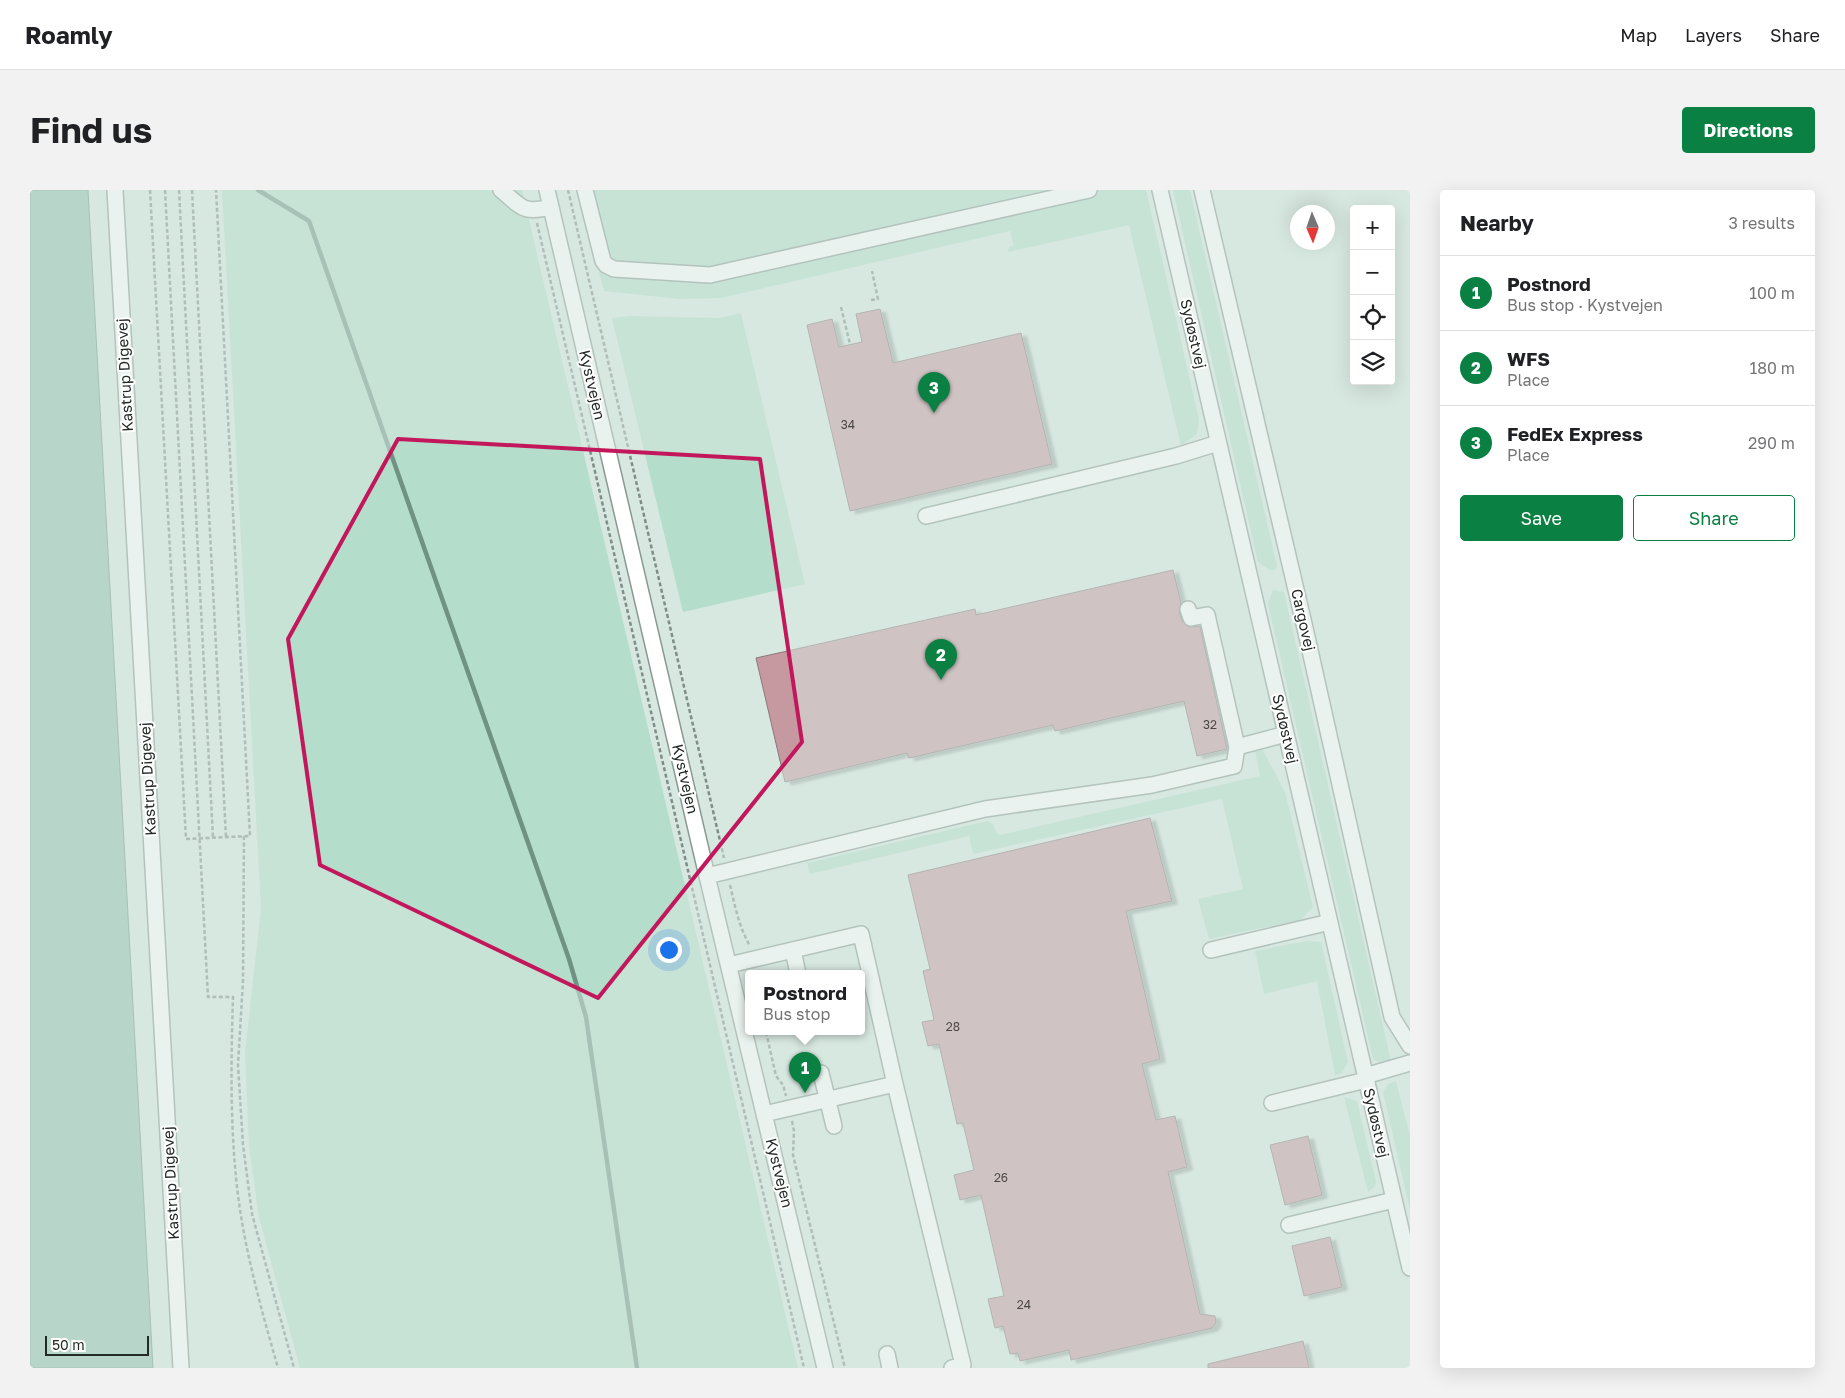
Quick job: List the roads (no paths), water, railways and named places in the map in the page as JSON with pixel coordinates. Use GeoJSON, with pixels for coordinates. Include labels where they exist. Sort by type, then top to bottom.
{"type":"FeatureCollection","features":[{"type":"Feature","properties":{"kind":"street","name":"Kastrup Digevej"},"geometry":{"type":"LineString","coordinates":[[115,190],[181,1368]]}},
{"type":"Feature","properties":{"kind":"street"},"geometry":{"type":"LineString","coordinates":[[502,190],[524,209],[534,211],[550,206]]}},
{"type":"Feature","properties":{"kind":"street","name":"Kystvejen"},"geometry":{"type":"LineString","coordinates":[[547,190],[745,1033]]}},
{"type":"Feature","properties":{"kind":"street"},"geometry":{"type":"LineString","coordinates":[[586,190],[603,261],[609,268],[614,270],[710,275],[1089,190]]}},
{"type":"Feature","properties":{"kind":"street","name":"Sydøstvej"},"geometry":{"type":"LineString","coordinates":[[1160,190],[1410,1268]]}},
{"type":"Feature","properties":{"kind":"street","name":"Cargovej"},"geometry":{"type":"LineString","coordinates":[[1202,190],[1307,637],[1392,1017],[1410,1046]]}},
{"type":"Feature","properties":{"kind":"street"},"geometry":{"type":"LineString","coordinates":[[926,516],[1176,456],[1218,443]]}},
{"type":"Feature","properties":{"kind":"street"},"geometry":{"type":"LineString","coordinates":[[707,876],[985,809],[1152,785],[1234,766],[1237,747],[1207,615],[1191,618],[1188,608]]}},
{"type":"Feature","properties":{"kind":"street"},"geometry":{"type":"LineString","coordinates":[[1237,747],[1286,734]]}},
{"type":"Feature","properties":{"kind":"street"},"geometry":{"type":"LineString","coordinates":[[1211,950],[1330,922]]}},
{"type":"Feature","properties":{"kind":"street"},"geometry":{"type":"LineString","coordinates":[[729,965],[861,934],[963,1365],[952,1368]]}},
{"type":"Feature","properties":{"kind":"street"},"geometry":{"type":"LineString","coordinates":[[793,950],[797,970]]}},
{"type":"Feature","properties":{"kind":"street","name":"Kystvejen"},"geometry":{"type":"LineString","coordinates":[[745,1035],[825,1368]]}},
{"type":"Feature","properties":{"kind":"street"},"geometry":{"type":"LineString","coordinates":[[1272,1103],[1366,1078],[1410,1063]]}},
{"type":"Feature","properties":{"kind":"street"},"geometry":{"type":"LineString","coordinates":[[821,1073],[834,1126]]}},
{"type":"Feature","properties":{"kind":"street"},"geometry":{"type":"LineString","coordinates":[[764,1114],[828,1101],[895,1084]]}},
{"type":"Feature","properties":{"kind":"street"},"geometry":{"type":"LineString","coordinates":[[1289,1225],[1394,1200]]}},
{"type":"Feature","properties":{"kind":"waterway"},"geometry":{"type":"LineString","coordinates":[[258,190],[309,221],[569,959],[586,1017],[637,1368]]}},
{"type":"Feature","properties":{"kind":"place","name":"FedEx Express"},"geometry":{"type":"Point","coordinates":[934,413]}},
{"type":"Feature","properties":{"kind":"place","name":"WFS"},"geometry":{"type":"Point","coordinates":[941,680]}},
{"type":"Feature","properties":{"kind":"place","name":"Postnord"},"geometry":{"type":"Point","coordinates":[805,1093]}}]}
